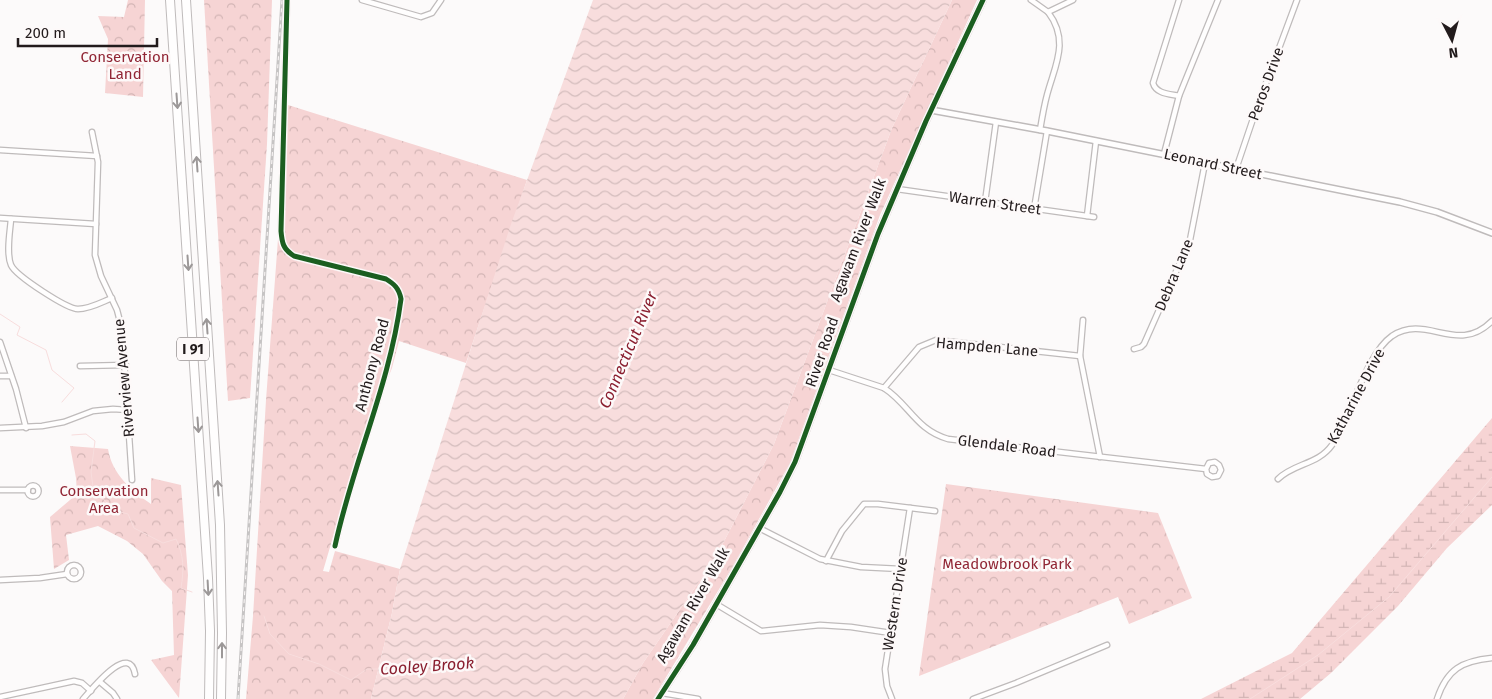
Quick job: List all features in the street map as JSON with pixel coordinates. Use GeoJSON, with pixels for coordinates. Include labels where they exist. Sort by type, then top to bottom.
{"type":"FeatureCollection","features":[{"type":"Feature","properties":{"kind":"highway","name":"I 91"},"geometry":{"type":"LineString","coordinates":[[170,0],[208,578],[209,699]]}},
{"type":"Feature","properties":{"kind":"highway","name":"I 91"},"geometry":{"type":"LineString","coordinates":[[186,0],[220,516],[221,699]]}},
{"type":"Feature","properties":{"kind":"street","name":"Anthony Road"},"geometry":{"type":"LineString","coordinates":[[288,0],[281,222],[282,244],[294,256],[386,279],[395,285],[400,292],[401,299],[392,352],[335,546]]}},
{"type":"Feature","properties":{"kind":"street"},"geometry":{"type":"LineString","coordinates":[[362,0],[424,17],[432,13],[441,0]]}},
{"type":"Feature","properties":{"kind":"street","name":"River Road"},"geometry":{"type":"LineString","coordinates":[[658,699],[716,604],[798,458],[878,234],[931,110],[983,0]]}},
{"type":"Feature","properties":{"kind":"street"},"geometry":{"type":"LineString","coordinates":[[1031,0],[1048,12],[1057,30],[1060,50],[1047,94],[1040,130]]}},
{"type":"Feature","properties":{"kind":"street"},"geometry":{"type":"LineString","coordinates":[[1048,12],[1073,0]]}},
{"type":"Feature","properties":{"kind":"street"},"geometry":{"type":"LineString","coordinates":[[1179,0],[1153,84],[1158,91],[1179,96]]}},
{"type":"Feature","properties":{"kind":"street"},"geometry":{"type":"LineString","coordinates":[[1164,154],[1179,96],[1218,0]]}},
{"type":"Feature","properties":{"kind":"street","name":"Peros Drive"},"geometry":{"type":"LineString","coordinates":[[1236,169],[1297,0]]}},
{"type":"Feature","properties":{"kind":"street","name":"Leonard Street"},"geometry":{"type":"LineString","coordinates":[[931,110],[1164,154],[1404,203],[1436,212],[1492,233]]}},
{"type":"Feature","properties":{"kind":"street"},"geometry":{"type":"LineString","coordinates":[[985,202],[996,122]]}},
{"type":"Feature","properties":{"kind":"street"},"geometry":{"type":"LineString","coordinates":[[1034,209],[1047,131]]}},
{"type":"Feature","properties":{"kind":"street","name":"Riverview Avenue"},"geometry":{"type":"LineString","coordinates":[[92,132],[97,156],[94,246],[96,262],[120,320],[126,365],[132,480]]}},
{"type":"Feature","properties":{"kind":"street"},"geometry":{"type":"LineString","coordinates":[[1087,216],[1096,141]]}},
{"type":"Feature","properties":{"kind":"street"},"geometry":{"type":"LineString","coordinates":[[0,150],[97,156]]}},
{"type":"Feature","properties":{"kind":"street","name":"Debra Lane"},"geometry":{"type":"LineString","coordinates":[[1134,349],[1144,344],[1190,240],[1205,163]]}},
{"type":"Feature","properties":{"kind":"street","name":"Warren Street"},"geometry":{"type":"LineString","coordinates":[[897,189],[1094,217]]}},
{"type":"Feature","properties":{"kind":"street"},"geometry":{"type":"LineString","coordinates":[[0,218],[96,224]]}},
{"type":"Feature","properties":{"kind":"street"},"geometry":{"type":"LineString","coordinates":[[10,219],[10,262],[18,274],[73,308],[85,308],[112,298]]}},
{"type":"Feature","properties":{"kind":"street"},"geometry":{"type":"LineString","coordinates":[[1083,320],[1080,356],[1100,457]]}},
{"type":"Feature","properties":{"kind":"street","name":"Katharine Drive"},"geometry":{"type":"LineString","coordinates":[[1278,479],[1290,470],[1311,462],[1328,450],[1377,352],[1391,337],[1403,330],[1417,328],[1454,336],[1468,335],[1480,330],[1492,320]]}},
{"type":"Feature","properties":{"kind":"street","name":"Hampden Lane"},"geometry":{"type":"LineString","coordinates":[[884,388],[919,347],[936,340],[1080,356]]}},
{"type":"Feature","properties":{"kind":"street"},"geometry":{"type":"LineString","coordinates":[[0,342],[26,428]]}},
{"type":"Feature","properties":{"kind":"street"},"geometry":{"type":"LineString","coordinates":[[80,366],[126,365]]}},
{"type":"Feature","properties":{"kind":"street","name":"Glendale Road"},"geometry":{"type":"LineString","coordinates":[[829,370],[884,388],[919,423],[941,438],[961,442],[1206,469]]}},
{"type":"Feature","properties":{"kind":"street"},"geometry":{"type":"LineString","coordinates":[[0,376],[11,376]]}},
{"type":"Feature","properties":{"kind":"street"},"geometry":{"type":"LineString","coordinates":[[0,428],[26,428],[64,422],[94,411],[128,410]]}},
{"type":"Feature","properties":{"kind":"street"},"geometry":{"type":"LineString","coordinates":[[0,490],[28,490]]}},
{"type":"Feature","properties":{"kind":"street"},"geometry":{"type":"LineString","coordinates":[[826,561],[842,532],[864,504],[935,511]]}},
{"type":"Feature","properties":{"kind":"street","name":"Western Drive"},"geometry":{"type":"LineString","coordinates":[[892,699],[885,673],[910,508]]}},
{"type":"Feature","properties":{"kind":"street"},"geometry":{"type":"LineString","coordinates":[[759,528],[826,561],[861,567],[901,570]]}},
{"type":"Feature","properties":{"kind":"street"},"geometry":{"type":"LineString","coordinates":[[0,580],[40,578],[67,574]]}},
{"type":"Feature","properties":{"kind":"street"},"geometry":{"type":"LineString","coordinates":[[716,604],[761,631],[820,625],[891,633]]}},
{"type":"Feature","properties":{"kind":"street"},"geometry":{"type":"LineString","coordinates":[[973,699],[1022,681],[1107,644]]}},
{"type":"Feature","properties":{"kind":"street"},"geometry":{"type":"LineString","coordinates":[[1437,699],[1447,679],[1456,668],[1467,662],[1492,658]]}},
{"type":"Feature","properties":{"kind":"street"},"geometry":{"type":"LineString","coordinates":[[83,699],[112,669],[124,663],[132,664],[135,674]]}},
{"type":"Feature","properties":{"kind":"street"},"geometry":{"type":"LineString","coordinates":[[0,697],[74,681],[82,683],[91,691]]}},
{"type":"Feature","properties":{"kind":"street"},"geometry":{"type":"LineString","coordinates":[[100,682],[117,699]]}},
{"type":"Feature","properties":{"kind":"street"},"geometry":{"type":"LineString","coordinates":[[662,693],[698,699]]}},
{"type":"Feature","properties":{"kind":"green space","name":"Conservation Land"},"geometry":{"type":"Polygon","coordinates":[[[128,0],[145,0],[143,97],[105,93],[108,39],[98,16],[124,17],[128,0]]]}},
{"type":"Feature","properties":{"kind":"green space","name":"Conservation Land"},"geometry":{"type":"Polygon","coordinates":[[[204,0],[272,0],[267,144],[250,398],[228,401],[204,0]]]}},
{"type":"Feature","properties":{"kind":"green space"},"geometry":{"type":"Polygon","coordinates":[[[952,0],[977,0],[880,215],[790,463],[733,566],[653,699],[623,699],[643,663],[716,557],[774,444],[892,128],[952,0]]]}},
{"type":"Feature","properties":{"kind":"green space"},"geometry":{"type":"Polygon","coordinates":[[[288,105],[527,180],[466,363],[399,341],[392,368],[358,452],[323,571],[329,572],[335,551],[400,569],[392,613],[371,699],[246,699],[288,105]]]}},
{"type":"Feature","properties":{"kind":"green space"},"geometry":{"type":"Polygon","coordinates":[[[1492,418],[1492,505],[1447,548],[1398,606],[1331,673],[1300,699],[1201,699],[1292,653],[1492,418]]]}},
{"type":"Feature","properties":{"kind":"green space","name":"Conservation Area"},"geometry":{"type":"Polygon","coordinates":[[[70,446],[108,449],[110,458],[123,481],[151,504],[151,478],[181,485],[188,575],[179,698],[151,660],[174,655],[172,591],[162,581],[143,554],[127,541],[98,526],[66,535],[69,560],[54,569],[50,517],[77,494],[70,446]]]}},
{"type":"Feature","properties":{"kind":"green space","name":"Meadowbrook Park"},"geometry":{"type":"Polygon","coordinates":[[[946,484],[1158,513],[1192,598],[1129,624],[1118,597],[919,676],[946,484]]]}},
{"type":"Feature","properties":{"kind":"water","name":"Connecticut River"},"geometry":{"type":"Polygon","coordinates":[[[593,0],[952,0],[892,128],[774,444],[716,557],[643,663],[623,699],[371,699],[392,613],[400,569],[511,224],[593,0]]]}},
{"type":"Feature","properties":{"kind":"waterway","name":"Cooley Brook"},"geometry":{"type":"LineString","coordinates":[[0,314],[20,327],[17,335],[46,350],[52,370],[74,388],[62,402]]}},
{"type":"Feature","properties":{"kind":"waterway","name":"Cooley Brook"},"geometry":{"type":"LineString","coordinates":[[72,435],[86,434],[95,441],[91,472],[93,487],[113,510],[128,514],[134,528],[163,543],[176,539],[183,563],[181,588],[192,592]]}},
{"type":"Feature","properties":{"kind":"waterway"},"geometry":{"type":"LineString","coordinates":[[1250,699],[1318,655],[1389,597],[1492,477]]}},
{"type":"Feature","properties":{"kind":"waterway","name":"Cooley Brook"},"geometry":{"type":"LineString","coordinates":[[264,616],[270,634],[289,654],[319,664],[351,680],[367,669],[378,669]]}},
{"type":"Feature","properties":{"kind":"railway"},"geometry":{"type":"LineString","coordinates":[[238,699],[282,0]]}},
{"type":"Feature","properties":{"kind":"cycle path"},"geometry":{"type":"LineString","coordinates":[[287,0],[281,231],[284,245],[287,251],[294,256],[386,279],[396,287],[401,299],[389,362],[351,484],[335,546]]}},
{"type":"Feature","properties":{"kind":"cycle path","name":"Agawam River Walk"},"geometry":{"type":"LineString","coordinates":[[658,699],[693,645],[780,492],[795,462],[878,234],[926,121],[983,0]]}}]}
